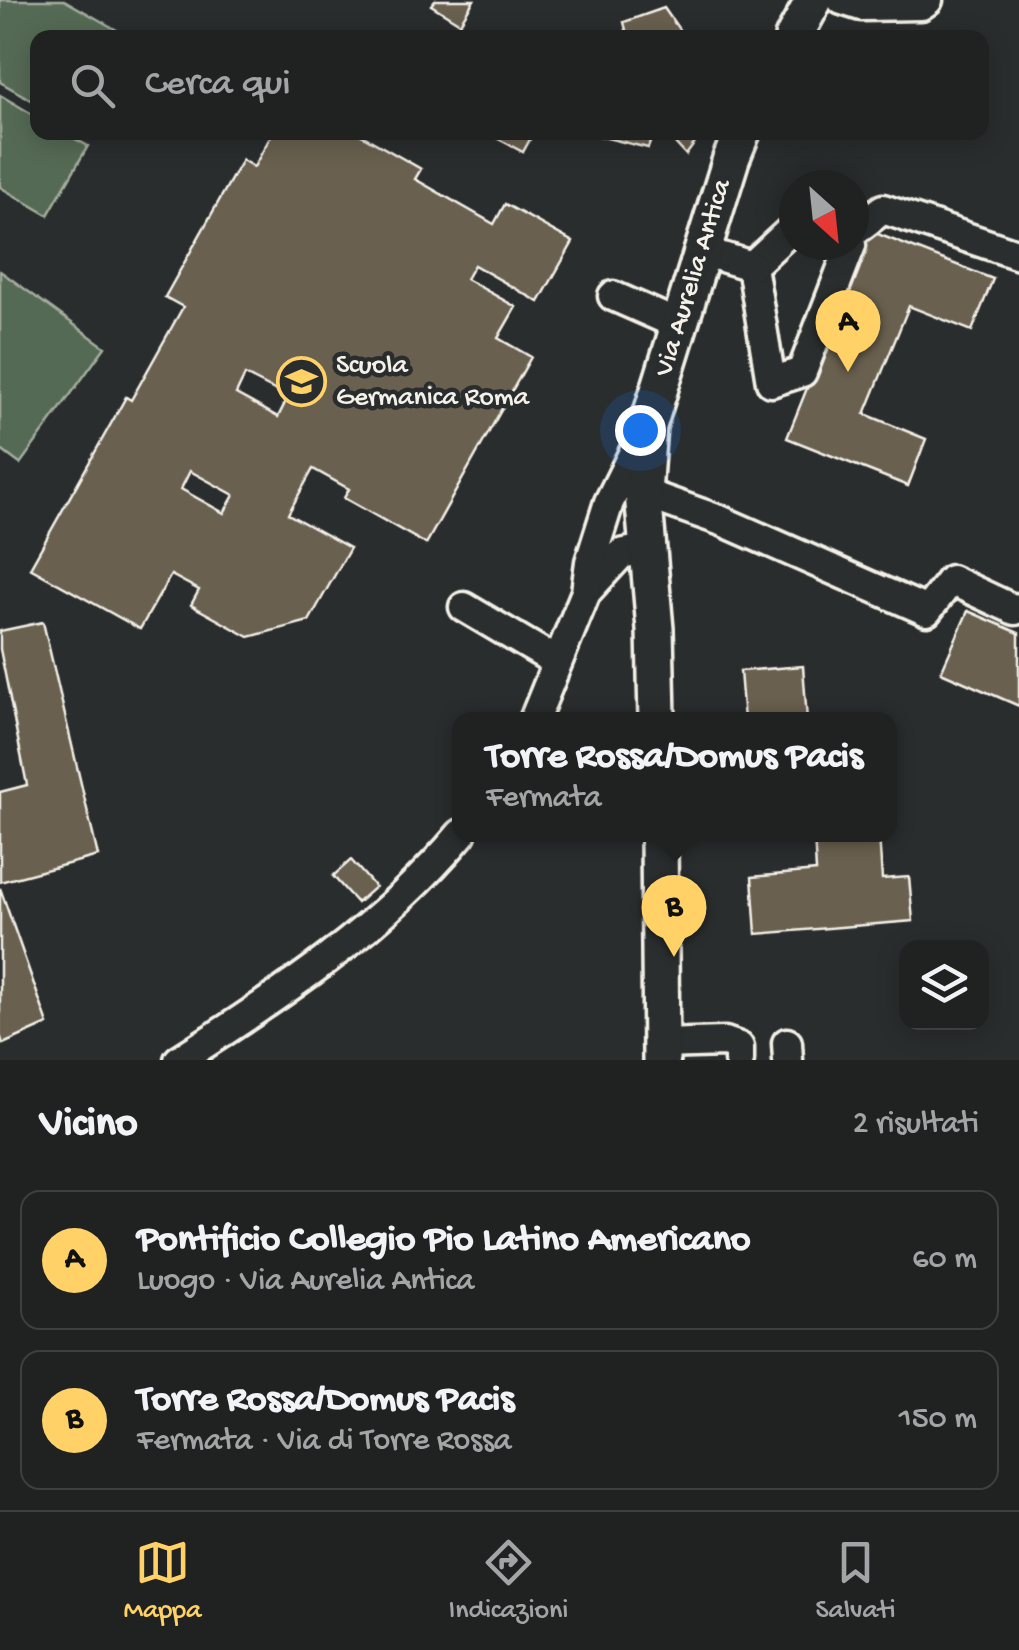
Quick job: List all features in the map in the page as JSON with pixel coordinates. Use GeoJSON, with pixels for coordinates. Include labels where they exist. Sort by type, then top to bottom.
{"type":"FeatureCollection","features":[{"type":"Feature","properties":{"kind":"main road"},"geometry":{"type":"LineString","coordinates":[[797,30],[814,0]]}},
{"type":"Feature","properties":{"kind":"main road","name":"Via Aurelia Antica"},"geometry":{"type":"LineString","coordinates":[[648,426],[739,140]]}},
{"type":"Feature","properties":{"kind":"main road"},"geometry":{"type":"LineString","coordinates":[[648,426],[643,493],[656,630],[657,712]]}},
{"type":"Feature","properties":{"kind":"main road"},"geometry":{"type":"LineString","coordinates":[[659,842],[662,1052]]}},
{"type":"Feature","properties":{"kind":"street"},"geometry":{"type":"LineString","coordinates":[[842,0],[861,6],[921,5],[928,0]]}},
{"type":"Feature","properties":{"kind":"street"},"geometry":{"type":"LineString","coordinates":[[869,221],[883,208],[1019,255]]}},
{"type":"Feature","properties":{"kind":"street"},"geometry":{"type":"LineString","coordinates":[[752,266],[779,241]]}},
{"type":"Feature","properties":{"kind":"street"},"geometry":{"type":"LineString","coordinates":[[702,251],[752,266]]}},
{"type":"Feature","properties":{"kind":"street"},"geometry":{"type":"LineString","coordinates":[[752,266],[770,382],[802,372],[844,260]]}},
{"type":"Feature","properties":{"kind":"street"},"geometry":{"type":"LineString","coordinates":[[613,296],[679,325]]}},
{"type":"Feature","properties":{"kind":"street","name":"Via Aurelia Antica"},"geometry":{"type":"LineString","coordinates":[[537,712],[586,592],[590,562],[609,502],[648,426]]}},
{"type":"Feature","properties":{"kind":"street"},"geometry":{"type":"LineString","coordinates":[[643,493],[722,521],[927,611],[951,580],[1015,610],[1019,608]]}},
{"type":"Feature","properties":{"kind":"street","name":"Via Aurelia Antica"},"geometry":{"type":"LineString","coordinates":[[586,592],[621,554],[648,548]]}},
{"type":"Feature","properties":{"kind":"street"},"geometry":{"type":"LineString","coordinates":[[464,607],[557,662]]}},
{"type":"Feature","properties":{"kind":"street"},"geometry":{"type":"LineString","coordinates":[[180,1060],[358,934],[416,884],[454,842]]}},
{"type":"Feature","properties":{"kind":"street"},"geometry":{"type":"LineString","coordinates":[[662,1052],[725,1042],[740,1047],[739,1060]]}},
{"type":"Feature","properties":{"kind":"green space"},"geometry":{"type":"Polygon","coordinates":[[[0,0],[64,0],[117,30],[30,30],[30,99],[0,82],[0,0]]]}},
{"type":"Feature","properties":{"kind":"green space"},"geometry":{"type":"Polygon","coordinates":[[[0,95],[30,113],[30,140],[77,140],[88,146],[48,215],[0,187],[0,95]]]}},
{"type":"Feature","properties":{"kind":"green space"},"geometry":{"type":"Polygon","coordinates":[[[0,271],[105,347],[20,464],[0,449],[0,271]]]}},
{"type":"Feature","properties":{"kind":"building"},"geometry":{"type":"Polygon","coordinates":[[[435,0],[474,0],[460,23],[431,5],[435,0]]]}},
{"type":"Feature","properties":{"kind":"building"},"geometry":{"type":"Polygon","coordinates":[[[664,8],[679,30],[626,30],[624,22],[664,8]]]}},
{"type":"Feature","properties":{"kind":"building"},"geometry":{"type":"Polygon","coordinates":[[[269,140],[370,140],[421,169],[415,179],[494,224],[505,204],[573,242],[539,302],[474,265],[466,279],[516,307],[498,338],[531,357],[426,544],[344,498],[349,489],[313,469],[288,514],[350,548],[309,621],[249,637],[191,605],[199,590],[171,575],[140,629],[30,568],[126,397],[131,400],[183,307],[165,297],[242,160],[254,167],[269,140]],[[245,375],[236,394],[278,417],[288,397],[245,375]],[[190,471],[181,489],[224,513],[234,495],[190,471]]]}},
{"type":"Feature","properties":{"kind":"building"},"geometry":{"type":"Polygon","coordinates":[[[500,140],[530,140],[523,152],[500,140]]]}},
{"type":"Feature","properties":{"kind":"building"},"geometry":{"type":"Polygon","coordinates":[[[615,140],[651,140],[648,148],[615,140]]]}},
{"type":"Feature","properties":{"kind":"building"},"geometry":{"type":"Polygon","coordinates":[[[672,140],[697,140],[686,155],[672,140]]]}},
{"type":"Feature","properties":{"kind":"building"},"geometry":{"type":"Polygon","coordinates":[[[869,233],[993,279],[972,331],[909,306],[865,414],[926,439],[908,486],[787,438],[858,260],[869,260],[869,233]]]}},
{"type":"Feature","properties":{"kind":"building"},"geometry":{"type":"Polygon","coordinates":[[[968,611],[1019,633],[1019,706],[941,672],[968,611]]]}},
{"type":"Feature","properties":{"kind":"building"},"geometry":{"type":"Polygon","coordinates":[[[43,622],[98,856],[0,882],[0,792],[27,785],[0,649],[0,631],[43,622]]]}},
{"type":"Feature","properties":{"kind":"building"},"geometry":{"type":"Polygon","coordinates":[[[803,666],[806,712],[743,712],[740,671],[803,666]]]}},
{"type":"Feature","properties":{"kind":"building"},"geometry":{"type":"Polygon","coordinates":[[[814,842],[880,842],[882,879],[909,877],[913,921],[756,934],[752,877],[816,871],[814,842]]]}},
{"type":"Feature","properties":{"kind":"building"},"geometry":{"type":"Polygon","coordinates":[[[351,860],[375,887],[357,903],[333,876],[351,860]]]}},
{"type":"Feature","properties":{"kind":"building"},"geometry":{"type":"Polygon","coordinates":[[[0,888],[48,1024],[3,1044],[0,1035],[0,888]]]}},
{"type":"Feature","properties":{"kind":"place","name":"Pontificio Collegio Pio Latino Americano"},"geometry":{"type":"Point","coordinates":[848,372]}},
{"type":"Feature","properties":{"kind":"place","name":"Scuola Germanica Roma"},"geometry":{"type":"Point","coordinates":[301,382]}},
{"type":"Feature","properties":{"kind":"place","name":"Torre Rossa/Domus Pacis"},"geometry":{"type":"Point","coordinates":[674,957]}}]}
